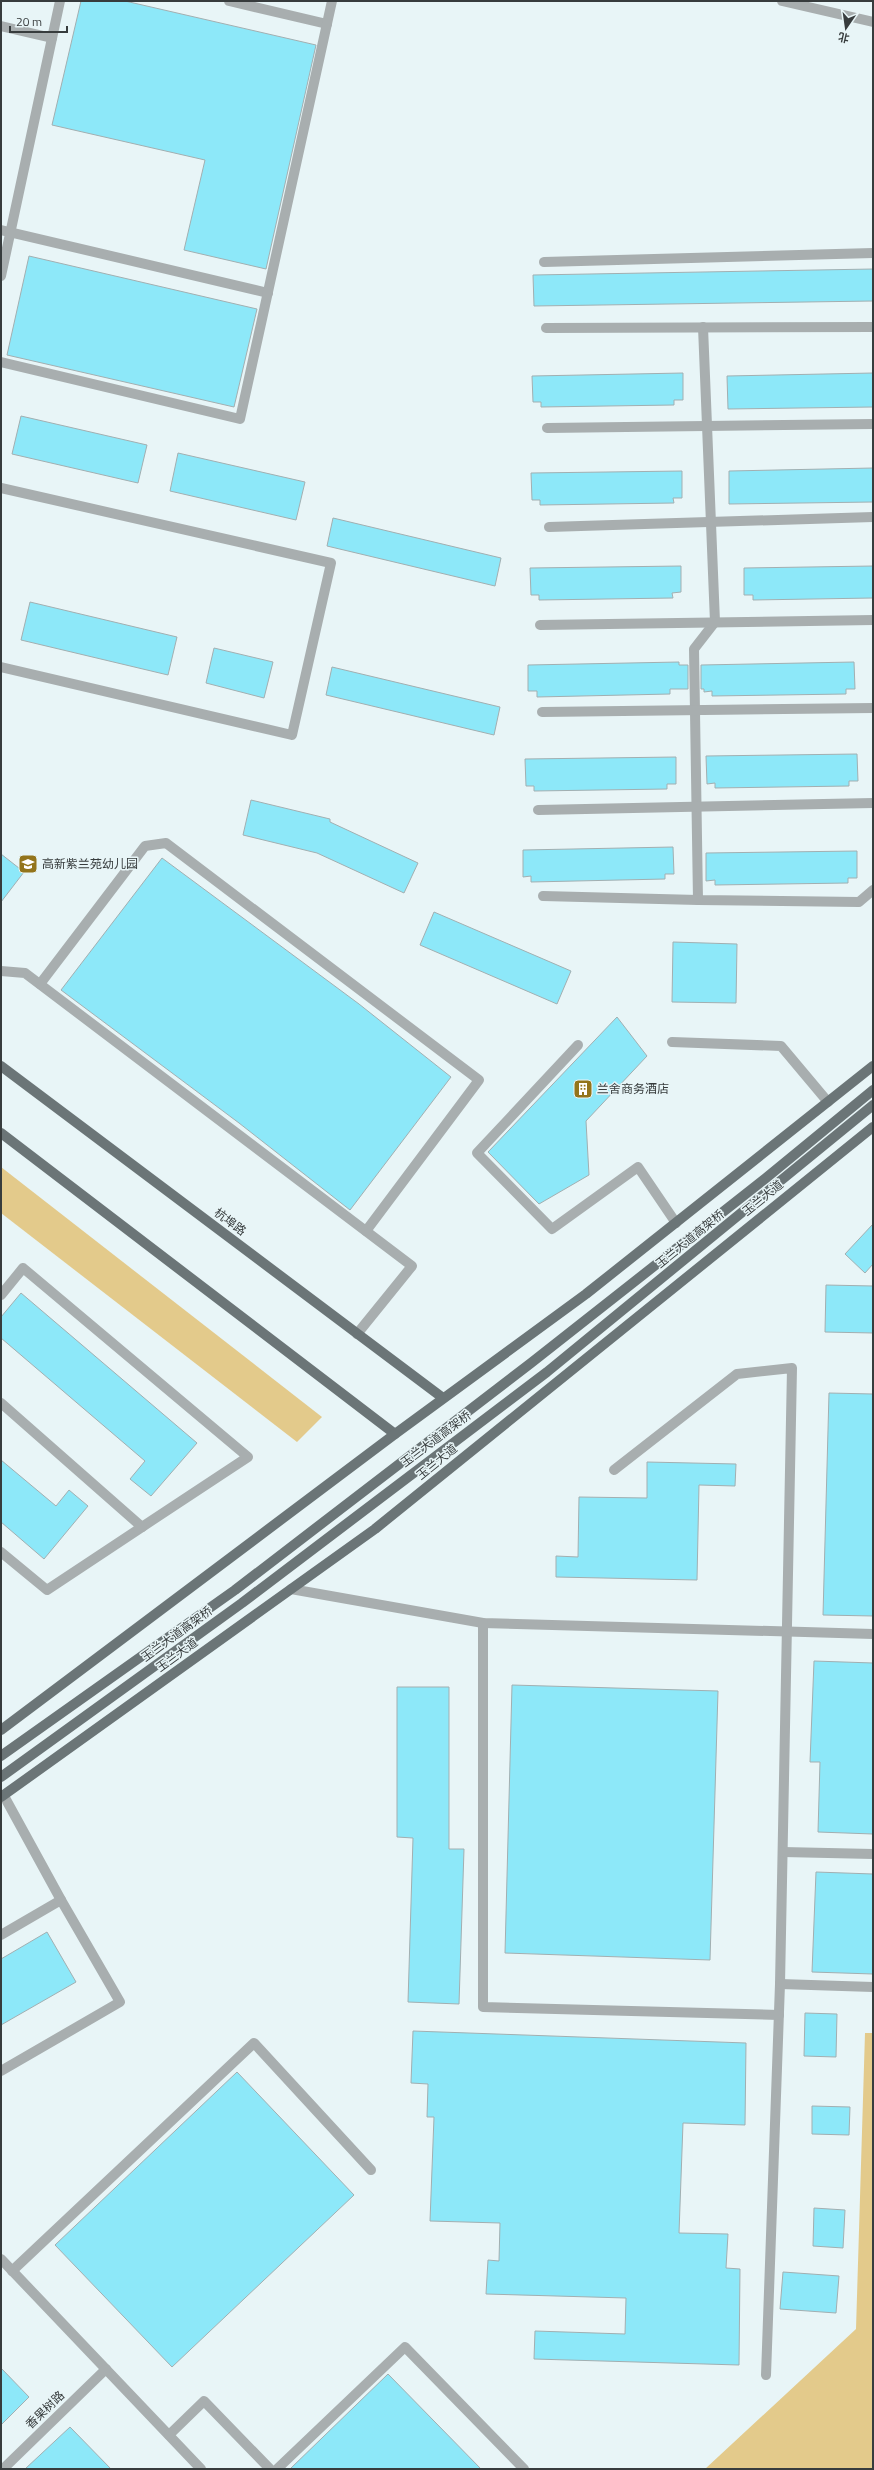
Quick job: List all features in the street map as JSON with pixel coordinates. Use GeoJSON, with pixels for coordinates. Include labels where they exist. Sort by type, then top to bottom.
{"type":"FeatureCollection","features":[{"type":"Feature","properties":{"kind":"main road","name":"杭埠路"},"geometry":{"type":"LineString","coordinates":[[1,1066],[443,1398]]}},
{"type":"Feature","properties":{"kind":"main road"},"geometry":{"type":"LineString","coordinates":[[1,1730],[443,1398],[586,1294],[873,1066]]}},
{"type":"Feature","properties":{"kind":"main road","name":"玉兰大道高架桥"},"geometry":{"type":"LineString","coordinates":[[1,1756],[254,1575],[537,1359],[766,1178],[873,1090]]}},
{"type":"Feature","properties":{"kind":"main road","name":"玉兰大道高架桥"},"geometry":{"type":"LineString","coordinates":[[1,1777],[242,1603],[547,1372],[873,1105]]}},
{"type":"Feature","properties":{"kind":"main road","name":"玉兰大道"},"geometry":{"type":"LineString","coordinates":[[2,1797],[375,1529],[873,1127]]}},
{"type":"Feature","properties":{"kind":"main road"},"geometry":{"type":"LineString","coordinates":[[1,1133],[395,1434]]}},
{"type":"Feature","properties":{"kind":"street"},"geometry":{"type":"LineString","coordinates":[[1,276],[6,231],[60,1]]}},
{"type":"Feature","properties":{"kind":"street"},"geometry":{"type":"LineString","coordinates":[[229,1],[327,24]]}},
{"type":"Feature","properties":{"kind":"street"},"geometry":{"type":"LineString","coordinates":[[1,362],[240,419],[332,1]]}},
{"type":"Feature","properties":{"kind":"street"},"geometry":{"type":"LineString","coordinates":[[782,1],[873,22]]}},
{"type":"Feature","properties":{"kind":"street"},"geometry":{"type":"LineString","coordinates":[[1,26],[52,38]]}},
{"type":"Feature","properties":{"kind":"street"},"geometry":{"type":"LineString","coordinates":[[6,231],[268,293]]}},
{"type":"Feature","properties":{"kind":"street"},"geometry":{"type":"LineString","coordinates":[[544,262],[873,253]]}},
{"type":"Feature","properties":{"kind":"street"},"geometry":{"type":"LineString","coordinates":[[698,900],[694,649],[715,622],[703,327]]}},
{"type":"Feature","properties":{"kind":"street"},"geometry":{"type":"LineString","coordinates":[[546,328],[873,327]]}},
{"type":"Feature","properties":{"kind":"street"},"geometry":{"type":"LineString","coordinates":[[547,428],[873,424]]}},
{"type":"Feature","properties":{"kind":"street"},"geometry":{"type":"LineString","coordinates":[[1,488],[331,563],[292,735],[1,667]]}},
{"type":"Feature","properties":{"kind":"street"},"geometry":{"type":"LineString","coordinates":[[549,527],[873,517]]}},
{"type":"Feature","properties":{"kind":"street"},"geometry":{"type":"LineString","coordinates":[[540,625],[873,620]]}},
{"type":"Feature","properties":{"kind":"street"},"geometry":{"type":"LineString","coordinates":[[542,712],[695,712],[873,708]]}},
{"type":"Feature","properties":{"kind":"street"},"geometry":{"type":"LineString","coordinates":[[538,810],[873,803]]}},
{"type":"Feature","properties":{"kind":"street"},"geometry":{"type":"LineString","coordinates":[[40,984],[146,846],[166,843],[479,1080],[366,1231]]}},
{"type":"Feature","properties":{"kind":"street"},"geometry":{"type":"LineString","coordinates":[[543,896],[859,902],[873,890]]}},
{"type":"Feature","properties":{"kind":"street"},"geometry":{"type":"LineString","coordinates":[[1,971],[25,973],[412,1266],[357,1334]]}},
{"type":"Feature","properties":{"kind":"street"},"geometry":{"type":"LineString","coordinates":[[672,1042],[781,1046],[828,1102]]}},
{"type":"Feature","properties":{"kind":"street"},"geometry":{"type":"LineString","coordinates":[[578,1045],[477,1153],[552,1229],[638,1167],[676,1223]]}},
{"type":"Feature","properties":{"kind":"street"},"geometry":{"type":"LineString","coordinates":[[1,1295],[23,1268],[248,1457],[47,1590],[1,1552]]}},
{"type":"Feature","properties":{"kind":"street"},"geometry":{"type":"LineString","coordinates":[[614,1470],[736,1374],[792,1368],[780,1984],[766,2375]]}},
{"type":"Feature","properties":{"kind":"street"},"geometry":{"type":"LineString","coordinates":[[1,1403],[142,1527]]}},
{"type":"Feature","properties":{"kind":"street"},"geometry":{"type":"LineString","coordinates":[[291,1589],[483,1623],[873,1634]]}},
{"type":"Feature","properties":{"kind":"street"},"geometry":{"type":"LineString","coordinates":[[483,1623],[483,2007],[779,2015]]}},
{"type":"Feature","properties":{"kind":"street"},"geometry":{"type":"LineString","coordinates":[[1,2070],[120,2002],[2,1797]]}},
{"type":"Feature","properties":{"kind":"street"},"geometry":{"type":"LineString","coordinates":[[783,1852],[873,1854]]}},
{"type":"Feature","properties":{"kind":"street"},"geometry":{"type":"LineString","coordinates":[[1,1935],[61,1900]]}},
{"type":"Feature","properties":{"kind":"street"},"geometry":{"type":"LineString","coordinates":[[780,1984],[873,1987]]}},
{"type":"Feature","properties":{"kind":"street"},"geometry":{"type":"LineString","coordinates":[[12,2271],[254,2043],[371,2170]]}},
{"type":"Feature","properties":{"kind":"street"},"geometry":{"type":"LineString","coordinates":[[1,2259],[201,2469]]}},
{"type":"Feature","properties":{"kind":"street"},"geometry":{"type":"LineString","coordinates":[[277,2469],[405,2347],[524,2469]]}},
{"type":"Feature","properties":{"kind":"street","name":"香果树路"},"geometry":{"type":"LineString","coordinates":[[3,2469],[106,2369]]}},
{"type":"Feature","properties":{"kind":"street"},"geometry":{"type":"LineString","coordinates":[[169,2435],[204,2401],[270,2469]]}},
{"type":"Feature","properties":{"kind":"shaded area"},"geometry":{"type":"Polygon","coordinates":[[[1,1167],[322,1417],[297,1442],[1,1213],[1,1167]]]}},
{"type":"Feature","properties":{"kind":"shaded area"},"geometry":{"type":"Polygon","coordinates":[[[865,2033],[873,2033],[873,2469],[705,2469],[856,2329],[865,2033]]]}},
{"type":"Feature","properties":{"kind":"building"},"geometry":{"type":"Polygon","coordinates":[[[81,1],[125,1],[316,45],[266,269],[184,250],[205,160],[52,125],[81,1]]]}},
{"type":"Feature","properties":{"kind":"building"},"geometry":{"type":"Polygon","coordinates":[[[29,256],[257,309],[234,407],[7,355],[29,256]]]}},
{"type":"Feature","properties":{"kind":"building"},"geometry":{"type":"Polygon","coordinates":[[[873,269],[873,301],[534,306],[533,275],[873,269]]]}},
{"type":"Feature","properties":{"kind":"building"},"geometry":{"type":"Polygon","coordinates":[[[683,373],[683,400],[674,400],[674,405],[541,407],[541,402],[533,402],[532,376],[683,373]]]}},
{"type":"Feature","properties":{"kind":"building"},"geometry":{"type":"Polygon","coordinates":[[[873,373],[873,407],[728,409],[727,376],[873,373]]]}},
{"type":"Feature","properties":{"kind":"building"},"geometry":{"type":"Polygon","coordinates":[[[21,416],[147,445],[138,483],[12,454],[21,416]]]}},
{"type":"Feature","properties":{"kind":"building"},"geometry":{"type":"Polygon","coordinates":[[[178,453],[305,482],[296,520],[170,491],[178,453]]]}},
{"type":"Feature","properties":{"kind":"building"},"geometry":{"type":"Polygon","coordinates":[[[873,468],[873,502],[729,504],[729,471],[873,468]]]}},
{"type":"Feature","properties":{"kind":"building"},"geometry":{"type":"Polygon","coordinates":[[[682,471],[682,498],[673,498],[674,503],[540,505],[540,500],[532,500],[531,473],[682,471]]]}},
{"type":"Feature","properties":{"kind":"building"},"geometry":{"type":"Polygon","coordinates":[[[333,518],[501,558],[495,586],[327,546],[333,518]]]}},
{"type":"Feature","properties":{"kind":"building"},"geometry":{"type":"Polygon","coordinates":[[[681,566],[681,592],[672,593],[673,598],[539,600],[539,595],[531,595],[530,568],[681,566]]]}},
{"type":"Feature","properties":{"kind":"building"},"geometry":{"type":"Polygon","coordinates":[[[873,566],[873,598],[753,600],[753,595],[744,595],[744,568],[873,566]]]}},
{"type":"Feature","properties":{"kind":"building"},"geometry":{"type":"Polygon","coordinates":[[[30,602],[177,637],[168,675],[21,640],[30,602]]]}},
{"type":"Feature","properties":{"kind":"building"},"geometry":{"type":"Polygon","coordinates":[[[214,648],[273,662],[264,698],[206,683],[214,648]]]}},
{"type":"Feature","properties":{"kind":"building"},"geometry":{"type":"Polygon","coordinates":[[[679,662],[679,665],[688,665],[688,689],[670,689],[670,694],[537,697],[537,691],[528,691],[528,665],[679,662]]]}},
{"type":"Feature","properties":{"kind":"building"},"geometry":{"type":"Polygon","coordinates":[[[854,662],[855,689],[846,689],[846,694],[712,696],[712,691],[704,692],[704,689],[701,689],[701,665],[854,662]]]}},
{"type":"Feature","properties":{"kind":"building"},"geometry":{"type":"Polygon","coordinates":[[[332,667],[500,707],[494,735],[326,695],[332,667]]]}},
{"type":"Feature","properties":{"kind":"building"},"geometry":{"type":"Polygon","coordinates":[[[857,754],[858,781],[849,781],[849,786],[715,788],[715,783],[707,784],[706,756],[857,754]]]}},
{"type":"Feature","properties":{"kind":"building"},"geometry":{"type":"Polygon","coordinates":[[[676,757],[676,784],[667,784],[667,789],[534,791],[534,786],[526,786],[525,759],[676,757]]]}},
{"type":"Feature","properties":{"kind":"building"},"geometry":{"type":"Polygon","coordinates":[[[251,800],[330,819],[330,822],[418,863],[404,893],[317,853],[243,835],[251,800]]]}},
{"type":"Feature","properties":{"kind":"building"},"geometry":{"type":"Polygon","coordinates":[[[673,847],[674,874],[665,874],[665,879],[531,882],[531,876],[523,877],[523,850],[673,847]]]}},
{"type":"Feature","properties":{"kind":"building"},"geometry":{"type":"Polygon","coordinates":[[[857,851],[857,878],[848,878],[848,883],[715,885],[715,880],[706,881],[706,853],[857,851]]]}},
{"type":"Feature","properties":{"kind":"building"},"geometry":{"type":"Polygon","coordinates":[[[1,854],[24,872],[1,902],[1,854]]]}},
{"type":"Feature","properties":{"kind":"building"},"geometry":{"type":"Polygon","coordinates":[[[162,858],[359,1004],[451,1077],[350,1210],[239,1123],[61,990],[162,858]]]}},
{"type":"Feature","properties":{"kind":"building"},"geometry":{"type":"Polygon","coordinates":[[[434,912],[571,971],[557,1004],[420,945],[434,912]]]}},
{"type":"Feature","properties":{"kind":"building"},"geometry":{"type":"Polygon","coordinates":[[[673,942],[737,944],[736,1003],[672,1002],[673,942]]]}},
{"type":"Feature","properties":{"kind":"building","name":"兰舍商务酒店"},"geometry":{"type":"Polygon","coordinates":[[[617,1017],[647,1056],[586,1121],[589,1175],[539,1204],[488,1152],[617,1017]]]}},
{"type":"Feature","properties":{"kind":"building"},"geometry":{"type":"Polygon","coordinates":[[[873,1224],[873,1264],[865,1273],[845,1254],[873,1224]]]}},
{"type":"Feature","properties":{"kind":"building"},"geometry":{"type":"Polygon","coordinates":[[[826,1285],[873,1286],[873,1333],[825,1332],[826,1285]]]}},
{"type":"Feature","properties":{"kind":"building"},"geometry":{"type":"Polygon","coordinates":[[[21,1293],[197,1443],[151,1496],[130,1479],[145,1461],[1,1338],[1,1317],[21,1293]]]}},
{"type":"Feature","properties":{"kind":"building"},"geometry":{"type":"Polygon","coordinates":[[[829,1393],[873,1394],[873,1616],[823,1615],[829,1393]]]}},
{"type":"Feature","properties":{"kind":"building"},"geometry":{"type":"Polygon","coordinates":[[[1,1460],[56,1506],[69,1490],[88,1506],[44,1559],[1,1522],[1,1460]]]}},
{"type":"Feature","properties":{"kind":"building"},"geometry":{"type":"Polygon","coordinates":[[[647,1462],[736,1464],[735,1486],[699,1485],[697,1580],[556,1577],[556,1556],[578,1557],[579,1497],[647,1498],[647,1462]]]}},
{"type":"Feature","properties":{"kind":"building"},"geometry":{"type":"Polygon","coordinates":[[[814,1661],[873,1663],[873,1834],[818,1832],[820,1762],[810,1762],[814,1661]]]}},
{"type":"Feature","properties":{"kind":"building"},"geometry":{"type":"Polygon","coordinates":[[[512,1685],[718,1691],[710,1960],[505,1953],[512,1685]]]}},
{"type":"Feature","properties":{"kind":"building"},"geometry":{"type":"Polygon","coordinates":[[[397,1687],[449,1687],[449,1849],[464,1849],[459,2004],[408,2002],[413,1838],[397,1837],[397,1687]]]}},
{"type":"Feature","properties":{"kind":"building"},"geometry":{"type":"Polygon","coordinates":[[[816,1872],[873,1874],[873,1974],[812,1972],[816,1872]]]}},
{"type":"Feature","properties":{"kind":"building"},"geometry":{"type":"Polygon","coordinates":[[[47,1932],[76,1982],[1,2025],[1,1959],[47,1932]]]}},
{"type":"Feature","properties":{"kind":"building"},"geometry":{"type":"Polygon","coordinates":[[[805,2013],[837,2014],[836,2057],[804,2056],[805,2013]]]}},
{"type":"Feature","properties":{"kind":"building"},"geometry":{"type":"Polygon","coordinates":[[[413,2031],[746,2043],[745,2125],[683,2123],[679,2233],[728,2234],[726,2268],[740,2269],[739,2365],[534,2359],[535,2331],[625,2334],[626,2298],[486,2294],[488,2260],[499,2261],[500,2223],[430,2221],[434,2117],[427,2117],[428,2084],[411,2083],[413,2031]]]}},
{"type":"Feature","properties":{"kind":"building"},"geometry":{"type":"Polygon","coordinates":[[[237,2072],[354,2195],[172,2367],[55,2245],[237,2072]]]}},
{"type":"Feature","properties":{"kind":"building"},"geometry":{"type":"Polygon","coordinates":[[[812,2106],[850,2107],[849,2135],[812,2134],[812,2106]]]}},
{"type":"Feature","properties":{"kind":"building"},"geometry":{"type":"Polygon","coordinates":[[[814,2208],[845,2210],[843,2248],[813,2246],[814,2208]]]}},
{"type":"Feature","properties":{"kind":"building"},"geometry":{"type":"Polygon","coordinates":[[[783,2272],[839,2276],[836,2313],[780,2309],[783,2272]]]}},
{"type":"Feature","properties":{"kind":"building"},"geometry":{"type":"Polygon","coordinates":[[[1,2368],[29,2397],[1,2425],[1,2368]]]}},
{"type":"Feature","properties":{"kind":"building"},"geometry":{"type":"Polygon","coordinates":[[[388,2374],[481,2469],[290,2469],[388,2374]]]}},
{"type":"Feature","properties":{"kind":"building"},"geometry":{"type":"Polygon","coordinates":[[[70,2427],[111,2469],[25,2469],[70,2427]]]}},
{"type":"Feature","properties":{"kind":"place","name":"高新紫兰苑幼儿园"},"geometry":{"type":"Point","coordinates":[28,864]}},
{"type":"Feature","properties":{"kind":"place","name":"兰舍商务酒店"},"geometry":{"type":"Point","coordinates":[583,1089]}}]}
